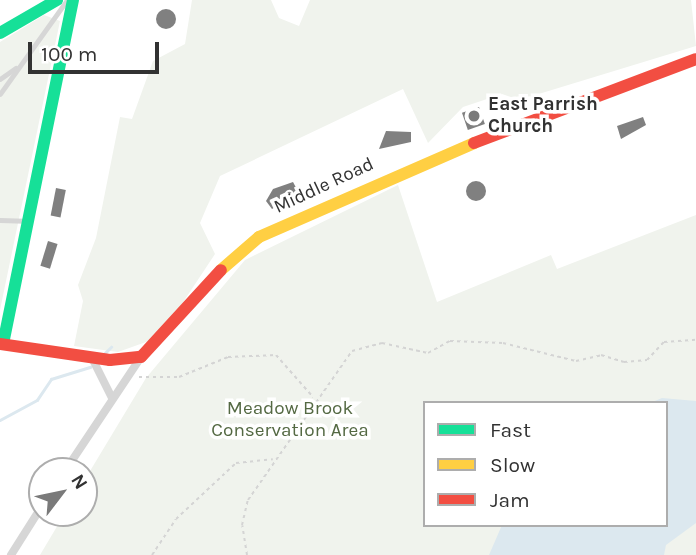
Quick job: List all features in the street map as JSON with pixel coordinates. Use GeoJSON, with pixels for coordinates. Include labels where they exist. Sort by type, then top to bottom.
{"type":"FeatureCollection","features":[{"type":"Feature","properties":{"kind":"street"},"geometry":{"type":"LineString","coordinates":[[0,33],[57,0]]}},
{"type":"Feature","properties":{"kind":"street"},"geometry":{"type":"LineString","coordinates":[[73,0],[24,221],[1,344],[92,358],[141,357]]}},
{"type":"Feature","properties":{"kind":"street","name":"Middle Road"},"geometry":{"type":"LineString","coordinates":[[141,357],[164,339],[233,256],[259,237],[414,165],[696,59]]}},
{"type":"Feature","properties":{"kind":"street"},"geometry":{"type":"LineString","coordinates":[[74,457],[141,357]]}},
{"type":"Feature","properties":{"kind":"street"},"geometry":{"type":"LineString","coordinates":[[92,358],[112,398]]}},
{"type":"Feature","properties":{"kind":"street"},"geometry":{"type":"LineString","coordinates":[[11,555],[29,527]]}},
{"type":"Feature","properties":{"kind":"lane"},"geometry":{"type":"LineString","coordinates":[[0,94],[67,0]]}},
{"type":"Feature","properties":{"kind":"lane"},"geometry":{"type":"LineString","coordinates":[[0,79],[20,65]]}},
{"type":"Feature","properties":{"kind":"lane"},"geometry":{"type":"LineString","coordinates":[[0,220],[24,221]]}},
{"type":"Feature","properties":{"kind":"path"},"geometry":{"type":"LineString","coordinates":[[247,555],[242,525],[248,500],[315,398],[352,351],[382,343],[428,353],[450,341],[503,343],[576,361],[601,355],[624,362],[647,360],[664,342],[696,340]]}},
{"type":"Feature","properties":{"kind":"path"},"geometry":{"type":"LineString","coordinates":[[127,377],[179,377],[228,356],[276,355],[315,398]]}},
{"type":"Feature","properties":{"kind":"path"},"geometry":{"type":"LineString","coordinates":[[152,555],[176,519],[236,463],[274,459]]}},
{"type":"Feature","properties":{"kind":"green space"},"geometry":{"type":"Polygon","coordinates":[[[192,0],[271,0],[279,18],[299,26],[310,0],[691,0],[696,46],[519,100],[502,94],[463,107],[428,143],[403,89],[220,176],[200,223],[215,254],[160,337],[118,352],[74,346],[83,301],[78,285],[96,238],[120,117],[132,119],[153,61],[185,44],[192,0]]]}},
{"type":"Feature","properties":{"kind":"green space"},"geometry":{"type":"Polygon","coordinates":[[[44,15],[60,21],[0,310],[0,42],[44,15]]]}},
{"type":"Feature","properties":{"kind":"green space","name":"Meadow Brook Conservation Area"},"geometry":{"type":"Polygon","coordinates":[[[398,185],[437,302],[551,255],[557,269],[696,215],[696,555],[40,555],[57,527],[98,527],[98,458],[146,378],[245,260],[398,185]]]}},
{"type":"Feature","properties":{"kind":"shaded area"},"geometry":{"type":"Polygon","coordinates":[[[662,398],[696,401],[696,523],[666,545],[664,555],[489,555],[501,527],[668,527],[668,401],[655,401],[662,398]]]}},
{"type":"Feature","properties":{"kind":"building"},"geometry":{"type":"Polygon","coordinates":[[[166,9],[173,12],[176,19],[173,26],[166,29],[159,26],[156,19],[159,12],[166,9]]]}},
{"type":"Feature","properties":{"kind":"building"},"geometry":{"type":"Polygon","coordinates":[[[479,107],[485,124],[468,130],[462,113],[479,107]]]}},
{"type":"Feature","properties":{"kind":"building"},"geometry":{"type":"Polygon","coordinates":[[[643,117],[646,125],[621,139],[617,126],[643,117]]]}},
{"type":"Feature","properties":{"kind":"building"},"geometry":{"type":"Polygon","coordinates":[[[386,131],[411,132],[411,142],[379,149],[386,131]]]}},
{"type":"Feature","properties":{"kind":"building"},"geometry":{"type":"Polygon","coordinates":[[[476,181],[483,184],[486,191],[483,198],[476,201],[469,198],[466,191],[469,184],[476,181]]]}},
{"type":"Feature","properties":{"kind":"building"},"geometry":{"type":"Polygon","coordinates":[[[293,182],[299,193],[272,209],[266,201],[273,189],[293,182]]]}},
{"type":"Feature","properties":{"kind":"building"},"geometry":{"type":"Polygon","coordinates":[[[56,188],[66,190],[60,217],[51,215],[56,188]]]}},
{"type":"Feature","properties":{"kind":"building"},"geometry":{"type":"Polygon","coordinates":[[[48,241],[58,244],[50,269],[40,266],[48,241]]]}},
{"type":"Feature","properties":{"kind":"waterway"},"geometry":{"type":"LineString","coordinates":[[104,354],[111,347]]}},
{"type":"Feature","properties":{"kind":"waterway"},"geometry":{"type":"LineString","coordinates":[[0,420],[37,400],[51,379],[90,367]]}},
{"type":"Feature","properties":{"kind":"traffic: fast"},"geometry":{"type":"LineString","coordinates":[[0,33],[57,0]]}},
{"type":"Feature","properties":{"kind":"traffic: fast"},"geometry":{"type":"LineString","coordinates":[[3,344],[73,0]]}},
{"type":"Feature","properties":{"kind":"traffic: slow"},"geometry":{"type":"LineString","coordinates":[[221,270],[259,237],[474,143]]}},
{"type":"Feature","properties":{"kind":"traffic: jam"},"geometry":{"type":"LineString","coordinates":[[474,143],[696,59]]}},
{"type":"Feature","properties":{"kind":"traffic: jam"},"geometry":{"type":"LineString","coordinates":[[0,344],[110,360],[141,357],[221,270]]}},
{"type":"Feature","properties":{"kind":"place","name":"East Parrish Church"},"geometry":{"type":"Point","coordinates":[474,116]}}]}
